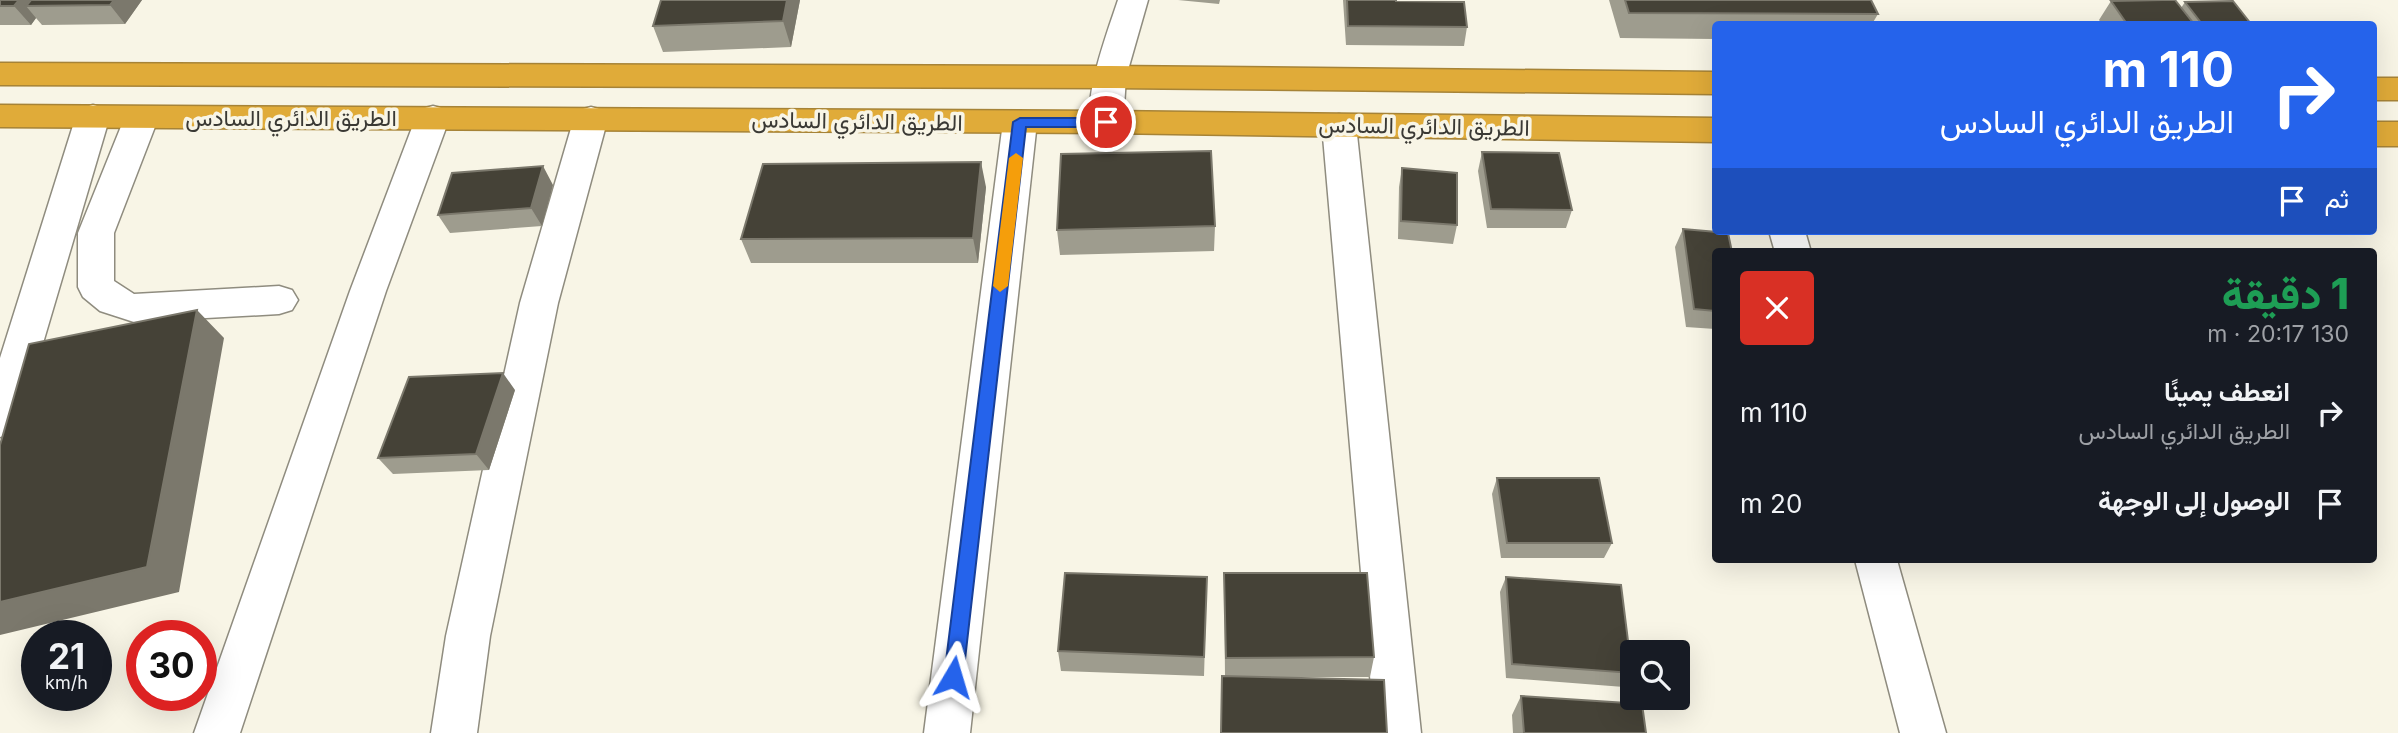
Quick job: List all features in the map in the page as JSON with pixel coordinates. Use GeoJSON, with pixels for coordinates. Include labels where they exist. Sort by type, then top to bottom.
{"type":"FeatureCollection","features":[{"type":"Feature","properties":{"kind":"highway","name":"الطريق الدائري السادس"},"geometry":{"type":"LineString","coordinates":[[0,74],[1110,77],[1712,83]]}},
{"type":"Feature","properties":{"kind":"highway"},"geometry":{"type":"LineString","coordinates":[[2377,89],[2398,89]]}},
{"type":"Feature","properties":{"kind":"highway","name":"الطريق الدائري السادس"},"geometry":{"type":"LineString","coordinates":[[0,116],[141,119],[433,117],[1106,122],[1712,130]]}},
{"type":"Feature","properties":{"kind":"highway"},"geometry":{"type":"LineString","coordinates":[[2377,134],[2398,134]]}},
{"type":"Feature","properties":{"kind":"street"},"geometry":{"type":"LineString","coordinates":[[1106,122],[1110,77],[1133,0]]}},
{"type":"Feature","properties":{"kind":"street"},"geometry":{"type":"LineString","coordinates":[[3,404],[93,116]]}},
{"type":"Feature","properties":{"kind":"street"},"geometry":{"type":"LineString","coordinates":[[217,733],[368,291],[433,117]]}},
{"type":"Feature","properties":{"kind":"street"},"geometry":{"type":"LineString","coordinates":[[454,733],[468,636],[539,303],[591,118]]}},
{"type":"Feature","properties":{"kind":"street"},"geometry":{"type":"LineString","coordinates":[[141,119],[96,233],[96,287],[113,301],[134,308],[279,300]]}},
{"type":"Feature","properties":{"kind":"street"},"geometry":{"type":"LineString","coordinates":[[947,733],[1020,122]]}},
{"type":"Feature","properties":{"kind":"street"},"geometry":{"type":"LineString","coordinates":[[1339,125],[1398,733]]}},
{"type":"Feature","properties":{"kind":"street"},"geometry":{"type":"LineString","coordinates":[[1877,563],[1923,733]]}},
{"type":"Feature","properties":{"kind":"building"},"geometry":{"type":"Polygon","coordinates":[[[0,0],[19,0],[14,6],[0,6],[0,0]]]}},
{"type":"Feature","properties":{"kind":"building"},"geometry":{"type":"Polygon","coordinates":[[[31,0],[114,0],[110,5],[26,6],[31,0]]]}},
{"type":"Feature","properties":{"kind":"building"},"geometry":{"type":"Polygon","coordinates":[[[661,0],[787,0],[783,21],[653,26],[661,0]]]}},
{"type":"Feature","properties":{"kind":"building"},"geometry":{"type":"Polygon","coordinates":[[[1347,0],[1464,2],[1467,27],[1348,26],[1347,0]]]}},
{"type":"Feature","properties":{"kind":"building"},"geometry":{"type":"Polygon","coordinates":[[[1625,0],[1871,0],[1878,14],[1629,13],[1625,0]]]}},
{"type":"Feature","properties":{"kind":"building"},"geometry":{"type":"Polygon","coordinates":[[[2175,0],[2192,21],[2125,21],[2111,1],[2175,0]]]}},
{"type":"Feature","properties":{"kind":"building"},"geometry":{"type":"Polygon","coordinates":[[[2233,1],[2249,21],[2200,21],[2185,2],[2233,1]]]}},
{"type":"Feature","properties":{"kind":"building"},"geometry":{"type":"Polygon","coordinates":[[[1211,151],[1215,226],[1057,230],[1061,154],[1211,151]]]}},
{"type":"Feature","properties":{"kind":"building"},"geometry":{"type":"Polygon","coordinates":[[[1482,152],[1559,153],[1572,210],[1491,209],[1482,152]]]}},
{"type":"Feature","properties":{"kind":"building"},"geometry":{"type":"Polygon","coordinates":[[[981,162],[973,238],[741,239],[763,164],[981,162]]]}},
{"type":"Feature","properties":{"kind":"building"},"geometry":{"type":"Polygon","coordinates":[[[543,166],[531,208],[438,215],[452,173],[543,166]]]}},
{"type":"Feature","properties":{"kind":"building"},"geometry":{"type":"Polygon","coordinates":[[[1402,168],[1457,173],[1457,225],[1401,221],[1402,168]]]}},
{"type":"Feature","properties":{"kind":"building"},"geometry":{"type":"Polygon","coordinates":[[[1683,229],[1712,232],[1712,235],[1728,235],[1731,248],[1712,248],[1712,311],[1694,309],[1683,229]]]}},
{"type":"Feature","properties":{"kind":"building"},"geometry":{"type":"Polygon","coordinates":[[[197,310],[147,567],[0,602],[0,445],[29,344],[197,310]]]}},
{"type":"Feature","properties":{"kind":"building"},"geometry":{"type":"Polygon","coordinates":[[[503,373],[476,454],[378,458],[409,377],[503,373]]]}},
{"type":"Feature","properties":{"kind":"building"},"geometry":{"type":"Polygon","coordinates":[[[1497,478],[1599,478],[1612,543],[1507,543],[1497,478]]]}},
{"type":"Feature","properties":{"kind":"building"},"geometry":{"type":"Polygon","coordinates":[[[1065,573],[1207,577],[1204,657],[1058,651],[1065,573]]]}},
{"type":"Feature","properties":{"kind":"building"},"geometry":{"type":"Polygon","coordinates":[[[1224,573],[1367,573],[1374,657],[1226,658],[1224,573]]]}},
{"type":"Feature","properties":{"kind":"building"},"geometry":{"type":"Polygon","coordinates":[[[1506,577],[1621,585],[1628,640],[1620,640],[1620,672],[1512,664],[1506,577]]]}},
{"type":"Feature","properties":{"kind":"building"},"geometry":{"type":"Polygon","coordinates":[[[1222,676],[1384,680],[1387,733],[1221,733],[1222,676]]]}},
{"type":"Feature","properties":{"kind":"building"},"geometry":{"type":"Polygon","coordinates":[[[1521,696],[1620,703],[1620,710],[1643,710],[1646,733],[1524,733],[1521,696]]]}},
{"type":"Feature","properties":{"kind":"slow traffic"},"geometry":{"type":"LineString","coordinates":[[1000,286],[1016,158]]}},
{"type":"Feature","properties":{"kind":"route"},"geometry":{"type":"LineString","coordinates":[[953,677],[1020,122],[1106,122]]}}]}
